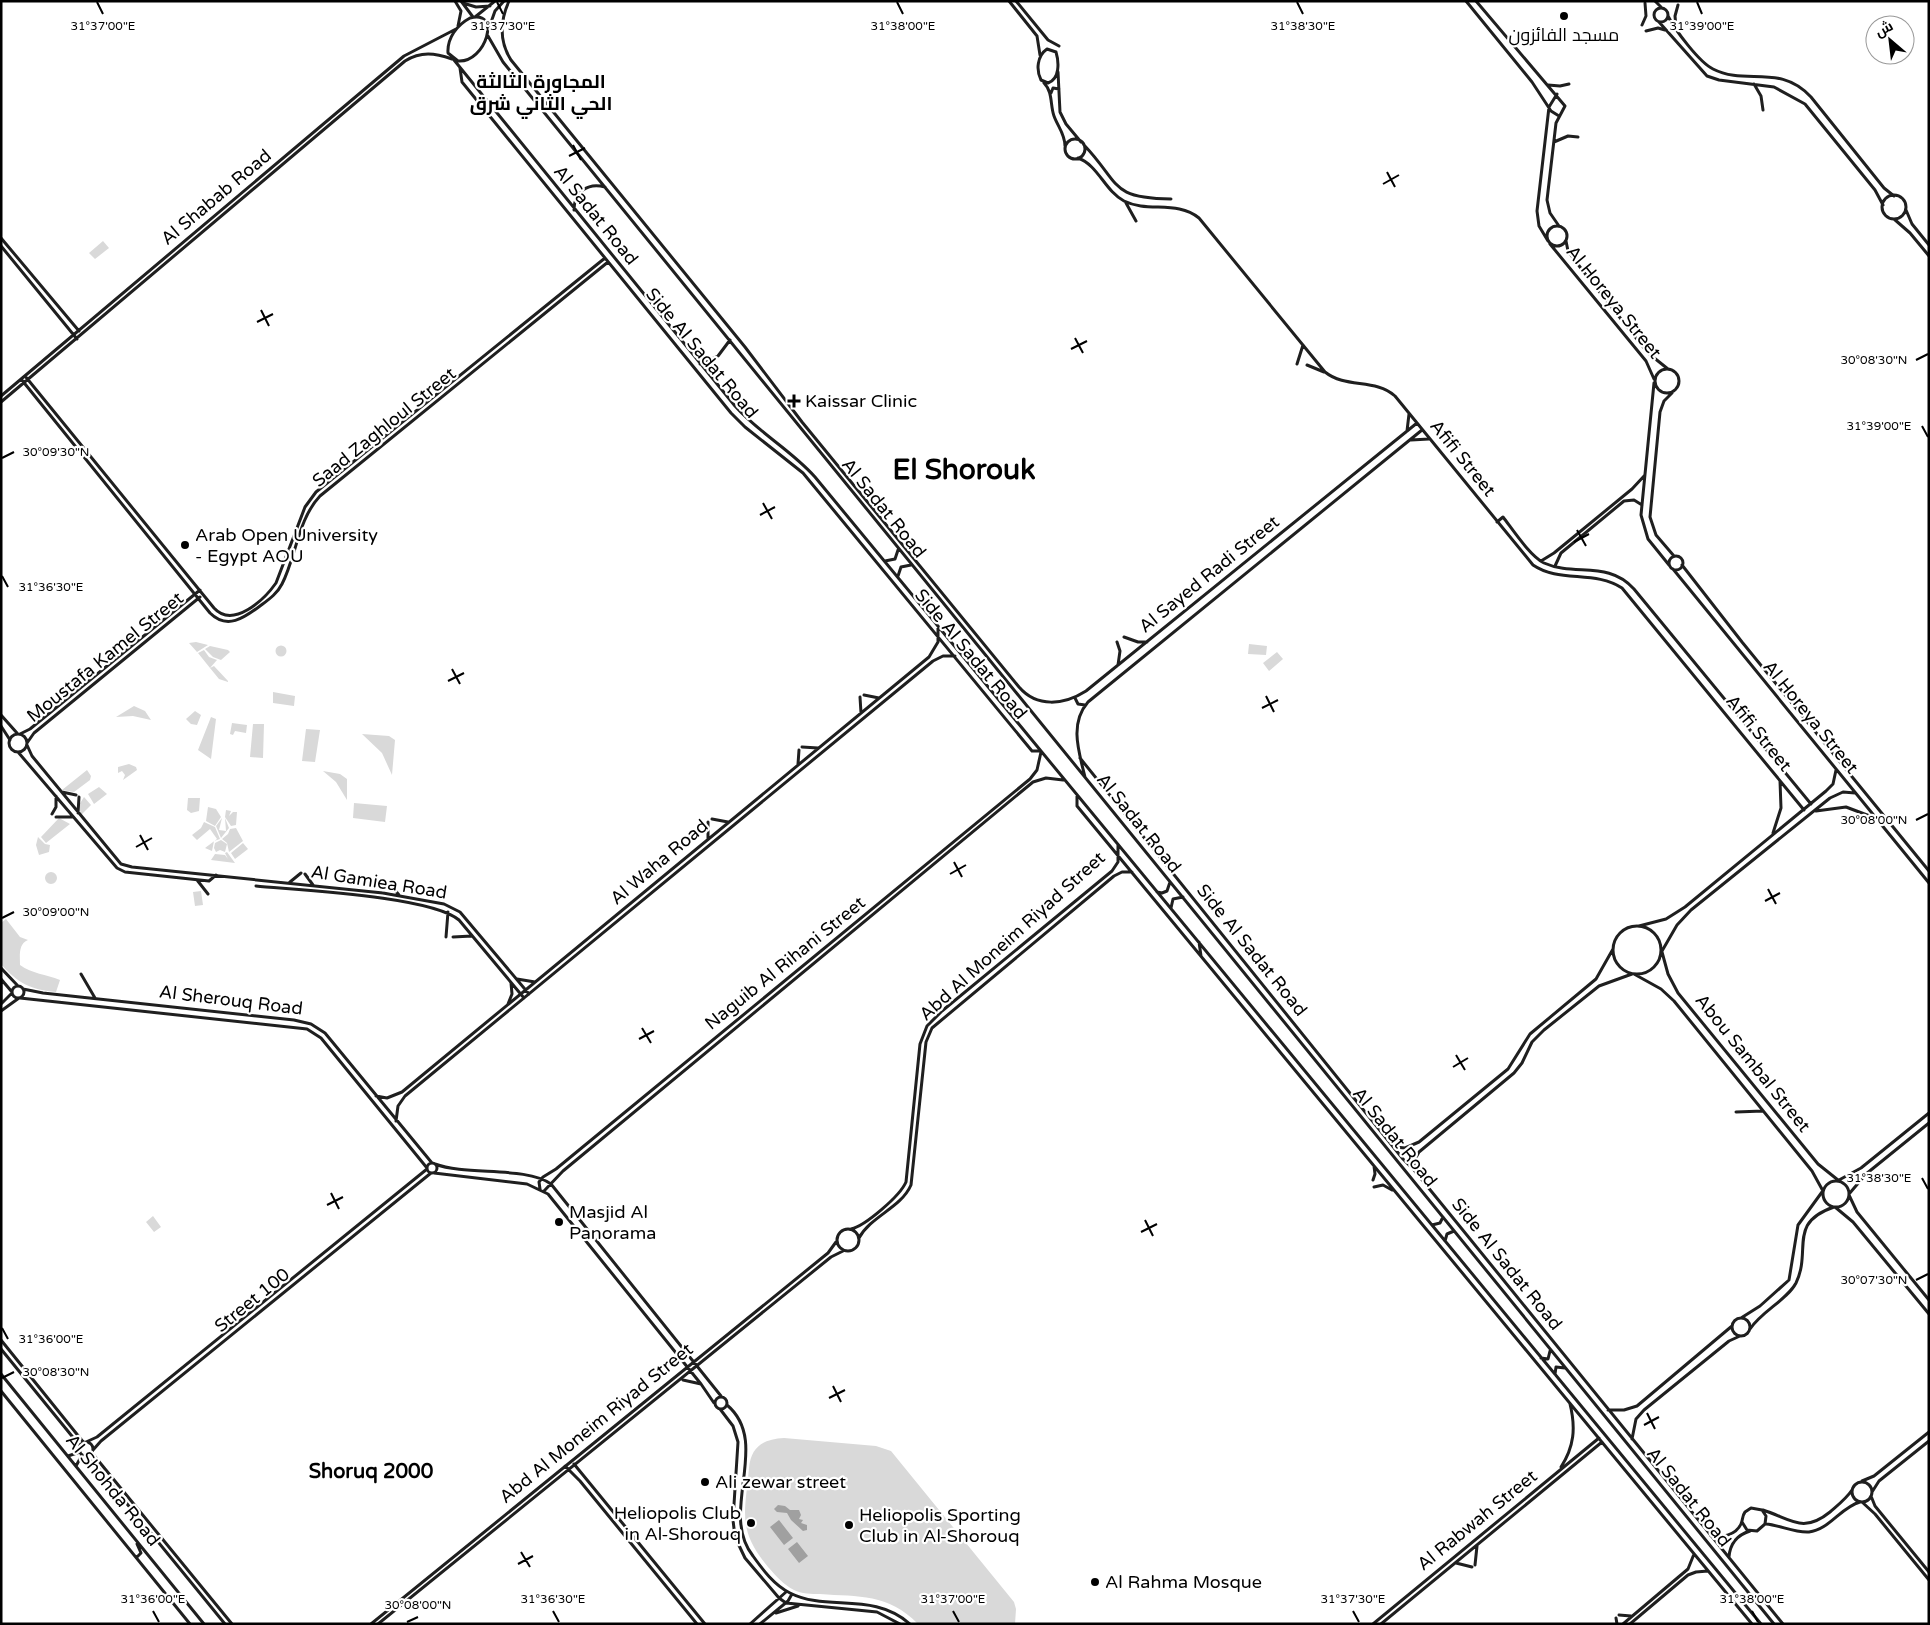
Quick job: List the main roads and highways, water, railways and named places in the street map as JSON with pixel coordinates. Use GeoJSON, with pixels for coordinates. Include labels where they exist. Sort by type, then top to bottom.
{"type":"FeatureCollection","features":[{"type":"Feature","properties":{"kind":"place","name":"مسجد الفائزون"},"geometry":{"type":"Point","coordinates":[1564,16]}},
{"type":"Feature","properties":{"kind":"place","name":"Kaissar Clinic"},"geometry":{"type":"Point","coordinates":[794,401]}},
{"type":"Feature","properties":{"kind":"place","name":"Arab Open University - Egypt AOU"},"geometry":{"type":"Point","coordinates":[185,545]}},
{"type":"Feature","properties":{"kind":"place","name":"Masjid Al Panorama"},"geometry":{"type":"Point","coordinates":[559,1222]}},
{"type":"Feature","properties":{"kind":"place","name":"Ali zewar street"},"geometry":{"type":"Point","coordinates":[705,1482]}},
{"type":"Feature","properties":{"kind":"place","name":"Heliopolis Club in Al-Shorouq"},"geometry":{"type":"Point","coordinates":[751,1523]}},
{"type":"Feature","properties":{"kind":"place","name":"Heliopolis Sporting Club in Al-Shorouq"},"geometry":{"type":"Point","coordinates":[849,1525]}},
{"type":"Feature","properties":{"kind":"place","name":"Al Rahma Mosque"},"geometry":{"type":"Point","coordinates":[1095,1582]}},
{"type":"Feature","properties":{"kind":"district","name":"المجاورة الثالثة الحي الثاني شرق"},"geometry":{"type":"Point","coordinates":[541,93]}},
{"type":"Feature","properties":{"kind":"district","name":"El Shorouk"},"geometry":{"type":"Point","coordinates":[964,470]}},
{"type":"Feature","properties":{"kind":"district","name":"Shoruq 2000"},"geometry":{"type":"Point","coordinates":[371,1472]}}]}
